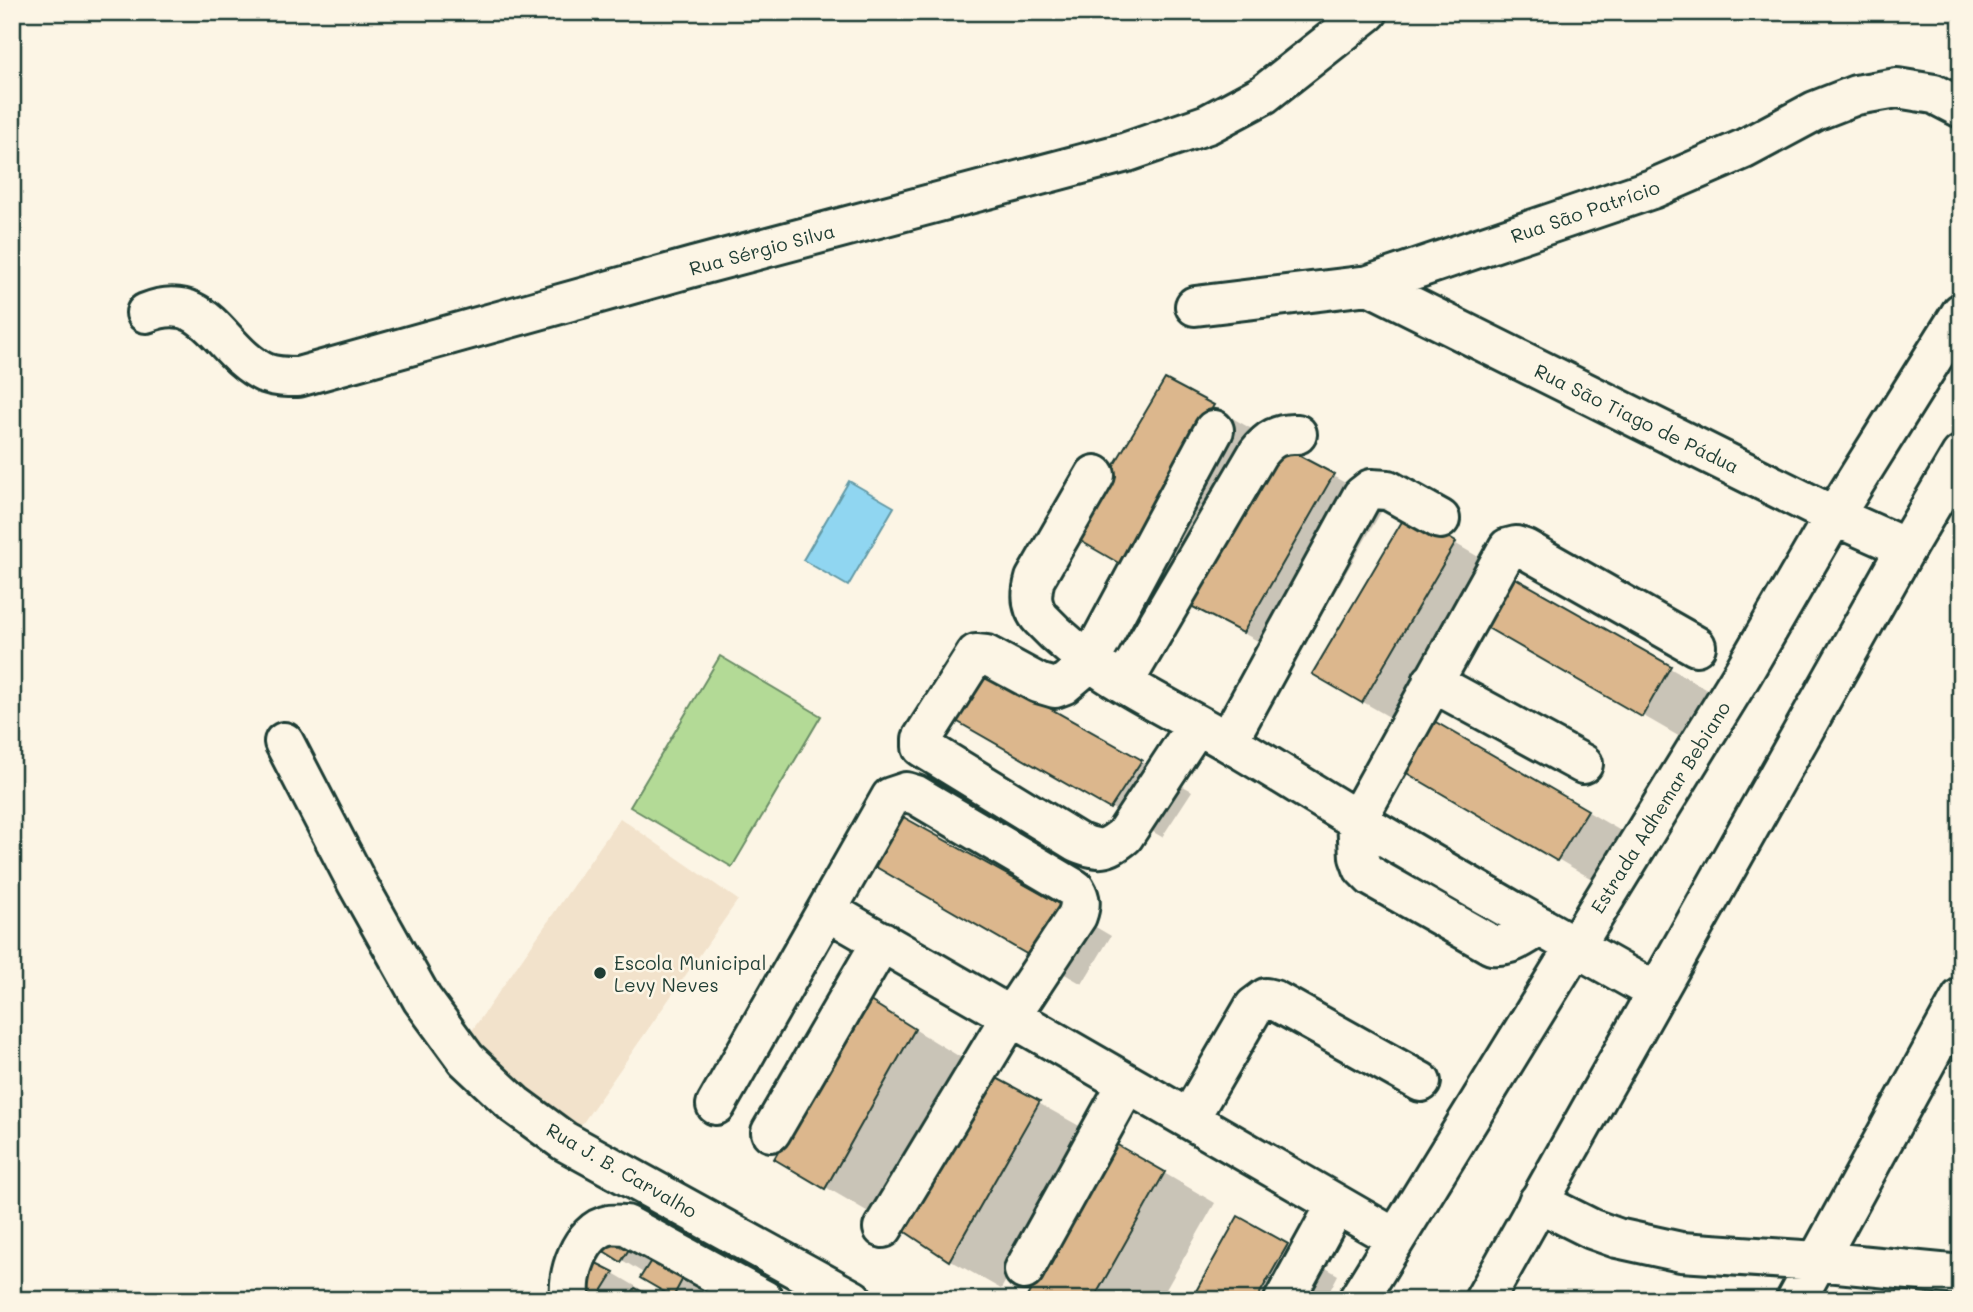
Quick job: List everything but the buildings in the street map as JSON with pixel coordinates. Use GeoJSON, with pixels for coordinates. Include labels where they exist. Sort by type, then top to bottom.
{"type":"FeatureCollection","features":[{"type":"Feature","properties":{"kind":"street","name":"Rua Sérgio Silva"},"geometry":{"type":"LineString","coordinates":[[146,313],[162,306],[176,305],[189,309],[252,365],[266,373],[298,377],[1150,144],[1208,124],[1264,94],[1368,12]]}},
{"type":"Feature","properties":{"kind":"street","name":"Rua São Patrício"},"geometry":{"type":"LineString","coordinates":[[1195,306],[1369,285],[1652,189],[1744,149],[1815,111],[1856,95],[1897,88],[1934,94],[1961,108]]}},
{"type":"Feature","properties":{"kind":"street","name":"Rua São Tiago de Pádua"},"geometry":{"type":"LineString","coordinates":[[1369,285],[1834,516],[1906,548]]}},
{"type":"Feature","properties":{"kind":"street","name":"Estrada Adhemar Bebiano"},"geometry":{"type":"LineString","coordinates":[[1359,1300],[1742,673],[1834,516],[1961,313]]}},
{"type":"Feature","properties":{"kind":"street"},"geometry":{"type":"LineString","coordinates":[[1214,430],[1089,663],[1063,685],[1055,688],[1038,683],[986,655],[976,654],[922,739],[922,747],[1077,842],[1101,849],[1112,846],[1124,836],[1212,733],[1362,496],[1371,489],[1388,490],[1440,519]]}},
{"type":"Feature","properties":{"kind":"street"},"geometry":{"type":"LineString","coordinates":[[1124,682],[1258,453],[1267,442],[1277,436],[1297,434]]}},
{"type":"Feature","properties":{"kind":"street"},"geometry":{"type":"LineString","coordinates":[[1484,1300],[1906,548],[1957,470]]}},
{"type":"Feature","properties":{"kind":"street"},"geometry":{"type":"LineString","coordinates":[[1095,475],[1035,579],[1031,593],[1032,605],[1039,617],[1089,663],[1656,992]]}},
{"type":"Feature","properties":{"kind":"street"},"geometry":{"type":"LineString","coordinates":[[1357,820],[1508,548],[1516,546],[1525,549],[1696,646]]}},
{"type":"Feature","properties":{"kind":"street"},"geometry":{"type":"LineString","coordinates":[[1432,682],[1583,764]]}},
{"type":"Feature","properties":{"kind":"street","name":"Rua J. B. Carvalho"},"geometry":{"type":"LineString","coordinates":[[284,743],[357,883],[422,999],[466,1059],[515,1105],[565,1141],[853,1300]]}},
{"type":"Feature","properties":{"kind":"street"},"geometry":{"type":"LineString","coordinates":[[716,1105],[891,797],[906,792],[916,795],[1075,889],[1081,906],[1077,916],[1011,1016],[883,1228]]}},
{"type":"Feature","properties":{"kind":"street"},"geometry":{"type":"LineString","coordinates":[[828,911],[1395,1238]]}},
{"type":"Feature","properties":{"kind":"street"},"geometry":{"type":"LineString","coordinates":[[771,1132],[882,941]]}},
{"type":"Feature","properties":{"kind":"street"},"geometry":{"type":"LineString","coordinates":[[1796,1300],[1961,998]]}},
{"type":"Feature","properties":{"kind":"street"},"geometry":{"type":"LineString","coordinates":[[1189,1119],[1254,1007],[1266,999],[1274,1000],[1421,1082]]}},
{"type":"Feature","properties":{"kind":"street"},"geometry":{"type":"LineString","coordinates":[[1024,1270],[1128,1084]]}},
{"type":"Feature","properties":{"kind":"street"},"geometry":{"type":"LineString","coordinates":[[1538,1202],[1592,1229],[1631,1243],[1681,1252],[1817,1261],[1961,1275]]}},
{"type":"Feature","properties":{"kind":"street"},"geometry":{"type":"LineString","coordinates":[[1284,1300],[1336,1205]]}},
{"type":"Feature","properties":{"kind":"street"},"geometry":{"type":"LineString","coordinates":[[571,1300],[568,1284],[571,1268],[586,1240],[609,1224],[626,1225],[764,1300]]}},
{"type":"Feature","properties":{"kind":"shaded area","name":"Escola Municipal Levy Neves"},"geometry":{"type":"Polygon","coordinates":[[[620,818],[738,900],[580,1127],[462,1045],[620,818]]]}},
{"type":"Feature","properties":{"kind":"green space"},"geometry":{"type":"Polygon","coordinates":[[[720,656],[821,716],[732,867],[630,807],[720,656]]]}},
{"type":"Feature","properties":{"kind":"water"},"geometry":{"type":"Polygon","coordinates":[[[849,481],[894,507],[848,586],[803,560],[849,481]]]}},
{"type":"Feature","properties":{"kind":"place","name":"Escola Municipal Levy Neves"},"geometry":{"type":"Point","coordinates":[600,973]}}]}
